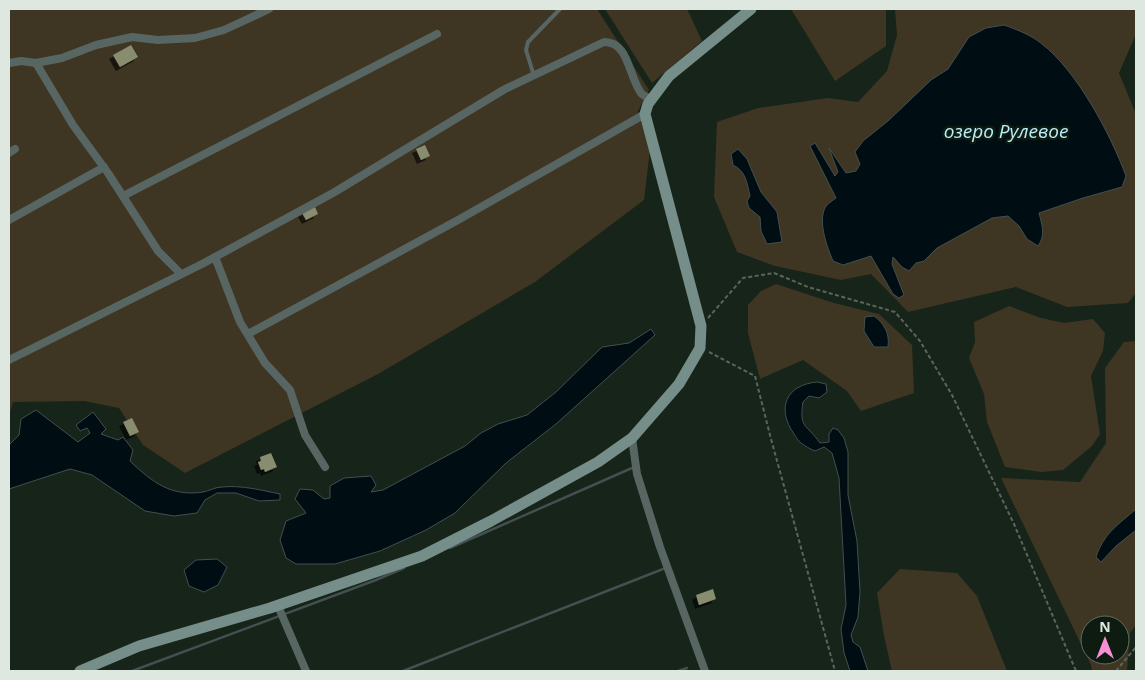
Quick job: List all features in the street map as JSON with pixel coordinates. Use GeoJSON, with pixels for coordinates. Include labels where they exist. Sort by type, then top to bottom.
{"type":"FeatureCollection","features":[{"type":"Feature","properties":{"kind":"street"},"geometry":{"type":"LineString","coordinates":[[9,63],[36,63],[62,58],[96,45],[132,37],[158,40],[195,38],[224,30],[269,9]]}},
{"type":"Feature","properties":{"kind":"street"},"geometry":{"type":"LineString","coordinates":[[80,671],[139,646],[278,606],[422,556],[491,521],[598,462],[632,438],[679,384],[700,348],[701,326],[645,114],[651,99],[669,76],[745,10]]}},
{"type":"Feature","properties":{"kind":"street"},"geometry":{"type":"LineString","coordinates":[[123,196],[437,34]]}},
{"type":"Feature","properties":{"kind":"street"},"geometry":{"type":"LineString","coordinates":[[9,360],[216,256],[333,193],[505,90],[604,42],[613,42],[620,47],[642,94],[651,99]]}},
{"type":"Feature","properties":{"kind":"street"},"geometry":{"type":"LineString","coordinates":[[36,63],[73,125],[104,167],[158,251],[181,274]]}},
{"type":"Feature","properties":{"kind":"street"},"geometry":{"type":"LineString","coordinates":[[248,334],[458,220],[645,114]]}},
{"type":"Feature","properties":{"kind":"street"},"geometry":{"type":"LineString","coordinates":[[9,220],[104,167]]}},
{"type":"Feature","properties":{"kind":"street"},"geometry":{"type":"LineString","coordinates":[[216,256],[240,322],[265,363],[290,390],[305,435],[325,467]]}},
{"type":"Feature","properties":{"kind":"street"},"geometry":{"type":"LineString","coordinates":[[632,438],[637,474],[648,511],[705,671]]}},
{"type":"Feature","properties":{"kind":"street"},"geometry":{"type":"LineString","coordinates":[[278,606],[306,671]]}},
{"type":"Feature","properties":{"kind":"lane"},"geometry":{"type":"LineString","coordinates":[[534,76],[526,50],[528,42],[560,9]]}},
{"type":"Feature","properties":{"kind":"path"},"geometry":{"type":"LineString","coordinates":[[701,326],[743,278],[774,273],[808,287],[895,312],[920,341],[952,395],[1014,524],[1076,671]]}},
{"type":"Feature","properties":{"kind":"path"},"geometry":{"type":"LineString","coordinates":[[700,348],[755,376],[835,671]]}},
{"type":"Feature","properties":{"kind":"path"},"geometry":{"type":"LineString","coordinates":[[1116,671],[1136,647]]}},
{"type":"Feature","properties":{"kind":"shaded area"},"geometry":{"type":"Polygon","coordinates":[[[9,9],[597,9],[649,90],[638,111],[650,150],[644,200],[535,282],[378,374],[185,473],[143,445],[119,408],[84,401],[13,402],[9,416],[9,9]]]}},
{"type":"Feature","properties":{"kind":"shaded area"},"geometry":{"type":"Polygon","coordinates":[[[605,9],[687,9],[702,41],[652,83],[605,9]]]}},
{"type":"Feature","properties":{"kind":"shaded area"},"geometry":{"type":"Polygon","coordinates":[[[791,9],[886,9],[886,46],[835,81],[791,9]]]}},
{"type":"Feature","properties":{"kind":"shaded area"},"geometry":{"type":"Polygon","coordinates":[[[895,9],[1136,9],[1136,34],[1119,73],[1136,114],[1136,293],[1128,303],[1067,307],[1016,287],[908,312],[871,274],[841,280],[775,266],[737,252],[714,197],[717,122],[758,108],[828,98],[858,102],[887,71],[897,35],[895,9]]]}},
{"type":"Feature","properties":{"kind":"shaded area"},"geometry":{"type":"Polygon","coordinates":[[[776,284],[834,303],[879,314],[912,345],[914,393],[861,411],[847,391],[803,360],[760,379],[748,333],[748,305],[761,291],[776,284]]]}},
{"type":"Feature","properties":{"kind":"shaded area"},"geometry":{"type":"Polygon","coordinates":[[[1009,306],[1041,318],[1064,323],[1093,319],[1105,333],[1103,351],[1091,376],[1100,434],[1092,446],[1063,470],[1041,472],[1005,467],[987,422],[984,394],[969,358],[975,342],[974,322],[1009,306]]]}},
{"type":"Feature","properties":{"kind":"shaded area"},"geometry":{"type":"Polygon","coordinates":[[[1136,341],[1136,625],[1130,633],[1130,615],[1080,615],[1080,642],[1001,478],[1080,482],[1106,443],[1105,368],[1124,342],[1136,341]]]}},
{"type":"Feature","properties":{"kind":"shaded area"},"geometry":{"type":"Polygon","coordinates":[[[900,569],[957,573],[977,596],[1007,671],[892,671],[877,593],[900,569]]]}},
{"type":"Feature","properties":{"kind":"shaded area"},"geometry":{"type":"Polygon","coordinates":[[[1091,665],[1127,665],[1127,671],[1092,671],[1091,665]]]}},
{"type":"Feature","properties":{"kind":"water","name":"озеро Рулевое"},"geometry":{"type":"Polygon","coordinates":[[[1004,25],[1029,35],[1042,44],[1068,70],[1092,105],[1120,160],[1126,176],[1122,187],[1039,213],[1043,234],[1038,246],[1027,239],[1019,226],[1008,216],[992,218],[937,248],[924,261],[916,263],[909,271],[902,267],[893,257],[892,264],[904,295],[899,298],[893,294],[871,256],[843,265],[833,261],[824,233],[822,219],[826,206],[836,198],[810,146],[815,143],[835,176],[838,172],[829,148],[846,173],[856,171],[860,164],[855,152],[863,141],[888,121],[931,80],[948,69],[969,37],[986,28],[1004,25]]]}},
{"type":"Feature","properties":{"kind":"water"},"geometry":{"type":"Polygon","coordinates":[[[738,149],[747,159],[761,192],[777,212],[782,242],[767,244],[761,231],[760,217],[749,208],[747,201],[750,196],[745,178],[741,171],[733,165],[731,154],[738,149]]]}},
{"type":"Feature","properties":{"kind":"water"},"geometry":{"type":"Polygon","coordinates":[[[874,316],[886,329],[888,347],[874,347],[864,331],[865,317],[874,316]]]}},
{"type":"Feature","properties":{"kind":"water"},"geometry":{"type":"Polygon","coordinates":[[[651,329],[655,335],[556,424],[506,463],[455,513],[426,530],[380,551],[335,564],[296,564],[286,558],[280,540],[286,521],[306,513],[295,499],[300,489],[313,490],[324,499],[330,498],[330,486],[344,478],[371,476],[376,485],[371,492],[383,490],[465,446],[481,433],[498,424],[527,415],[556,392],[602,347],[629,343],[651,329]]]}},
{"type":"Feature","properties":{"kind":"water"},"geometry":{"type":"Polygon","coordinates":[[[817,382],[826,384],[827,392],[819,398],[809,396],[803,402],[802,417],[805,425],[820,443],[829,442],[829,434],[833,428],[838,430],[844,438],[848,452],[848,495],[857,541],[860,592],[858,617],[851,635],[853,642],[860,647],[868,671],[850,671],[844,653],[841,629],[846,605],[839,478],[832,453],[824,447],[815,451],[800,442],[796,438],[786,415],[785,407],[791,393],[806,384],[817,382]]]}},
{"type":"Feature","properties":{"kind":"water"},"geometry":{"type":"Polygon","coordinates":[[[36,410],[78,442],[90,433],[87,428],[80,431],[76,425],[93,412],[106,429],[101,434],[118,440],[123,437],[133,450],[130,461],[154,481],[172,490],[192,493],[219,487],[244,487],[280,494],[280,500],[259,501],[236,493],[217,493],[205,500],[197,513],[174,516],[145,511],[92,475],[70,469],[9,489],[9,445],[19,435],[21,419],[36,410]]]}},
{"type":"Feature","properties":{"kind":"water"},"geometry":{"type":"Polygon","coordinates":[[[1136,509],[1136,530],[1116,546],[1101,562],[1096,557],[1107,535],[1136,509]]]}},
{"type":"Feature","properties":{"kind":"water"},"geometry":{"type":"Polygon","coordinates":[[[217,559],[227,567],[218,585],[204,592],[189,586],[184,570],[196,560],[217,559]]]}},
{"type":"Feature","properties":{"kind":"building"},"geometry":{"type":"Polygon","coordinates":[[[131,45],[138,57],[120,67],[113,55],[131,45]]]}},
{"type":"Feature","properties":{"kind":"building"},"geometry":{"type":"Polygon","coordinates":[[[425,145],[430,156],[421,160],[416,149],[425,145]]]}},
{"type":"Feature","properties":{"kind":"building"},"geometry":{"type":"Polygon","coordinates":[[[315,207],[318,214],[306,220],[302,213],[315,207]]]}},
{"type":"Feature","properties":{"kind":"building"},"geometry":{"type":"Polygon","coordinates":[[[132,418],[139,432],[130,436],[123,422],[132,418]]]}},
{"type":"Feature","properties":{"kind":"building"},"geometry":{"type":"Polygon","coordinates":[[[271,453],[277,467],[265,472],[264,469],[261,470],[258,462],[261,461],[260,457],[271,453]]]}},
{"type":"Feature","properties":{"kind":"building"},"geometry":{"type":"Polygon","coordinates":[[[713,589],[716,599],[699,605],[696,595],[713,589]]]}},
{"type":"Feature","properties":{"kind":"waterway"},"geometry":{"type":"LineString","coordinates":[[450,548],[632,468]]}},
{"type":"Feature","properties":{"kind":"waterway"},"geometry":{"type":"LineString","coordinates":[[132,671],[404,568]]}},
{"type":"Feature","properties":{"kind":"waterway"},"geometry":{"type":"LineString","coordinates":[[403,671],[663,569]]}},
{"type":"Feature","properties":{"kind":"waterway"},"geometry":{"type":"LineString","coordinates":[[678,671],[687,668]]}}]}
